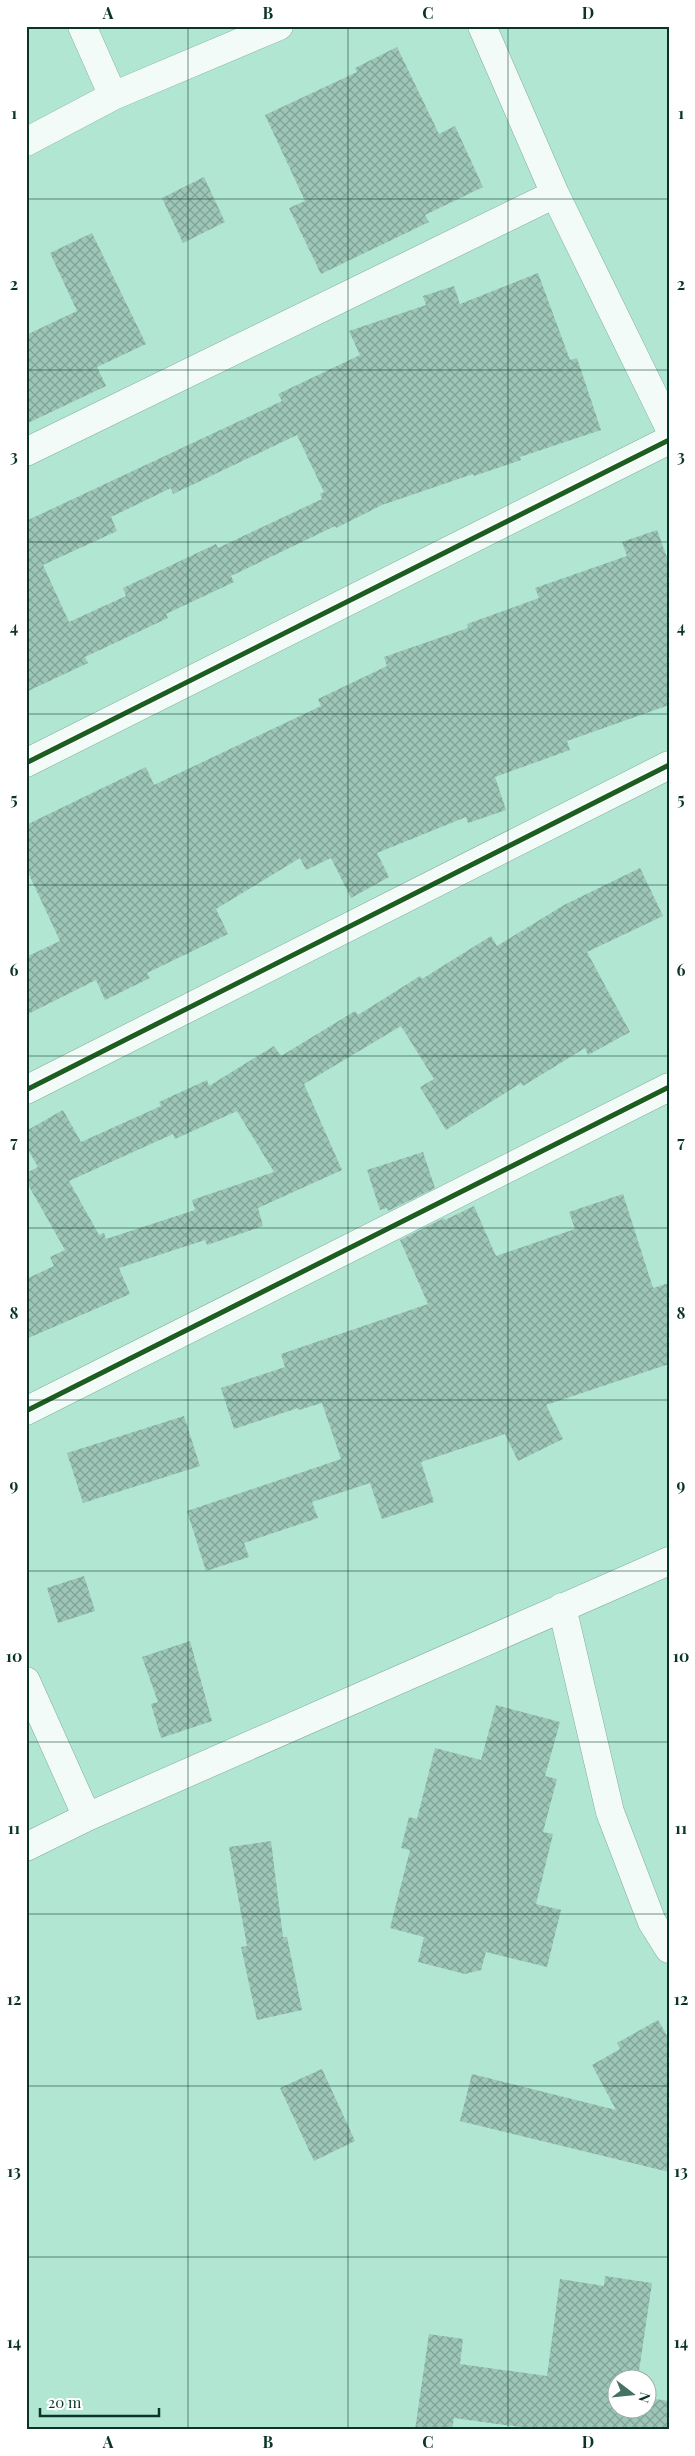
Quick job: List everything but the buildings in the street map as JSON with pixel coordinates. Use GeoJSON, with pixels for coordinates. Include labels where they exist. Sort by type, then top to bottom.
{"type":"FeatureCollection","features":[{"type":"Feature","properties":{"kind":"street"},"geometry":{"type":"LineString","coordinates":[[82,26],[112,96]]}},
{"type":"Feature","properties":{"kind":"street"},"geometry":{"type":"LineString","coordinates":[[26,142],[112,96],[279,26]]}},
{"type":"Feature","properties":{"kind":"street"},"geometry":{"type":"LineString","coordinates":[[482,26],[555,194],[669,428]]}},
{"type":"Feature","properties":{"kind":"street"},"geometry":{"type":"LineString","coordinates":[[26,452],[555,194]]}},
{"type":"Feature","properties":{"kind":"street"},"geometry":{"type":"LineString","coordinates":[[26,764],[669,440]]}},
{"type":"Feature","properties":{"kind":"street"},"geometry":{"type":"LineString","coordinates":[[26,1090],[669,766]]}},
{"type":"Feature","properties":{"kind":"street"},"geometry":{"type":"LineString","coordinates":[[26,1411],[669,1087]]}},
{"type":"Feature","properties":{"kind":"street"},"geometry":{"type":"LineString","coordinates":[[26,1847],[87,1816],[669,1561]]}},
{"type":"Feature","properties":{"kind":"street"},"geometry":{"type":"LineString","coordinates":[[562,1607],[610,1812],[652,1922],[669,1949]]}},
{"type":"Feature","properties":{"kind":"street"},"geometry":{"type":"LineString","coordinates":[[26,1681],[87,1816]]}},
{"type":"Feature","properties":{"kind":"cycle path"},"geometry":{"type":"LineString","coordinates":[[26,763],[669,440]]}},
{"type":"Feature","properties":{"kind":"cycle path"},"geometry":{"type":"LineString","coordinates":[[26,1090],[669,765]]}},
{"type":"Feature","properties":{"kind":"cycle path"},"geometry":{"type":"LineString","coordinates":[[26,1411],[669,1087]]}}]}
